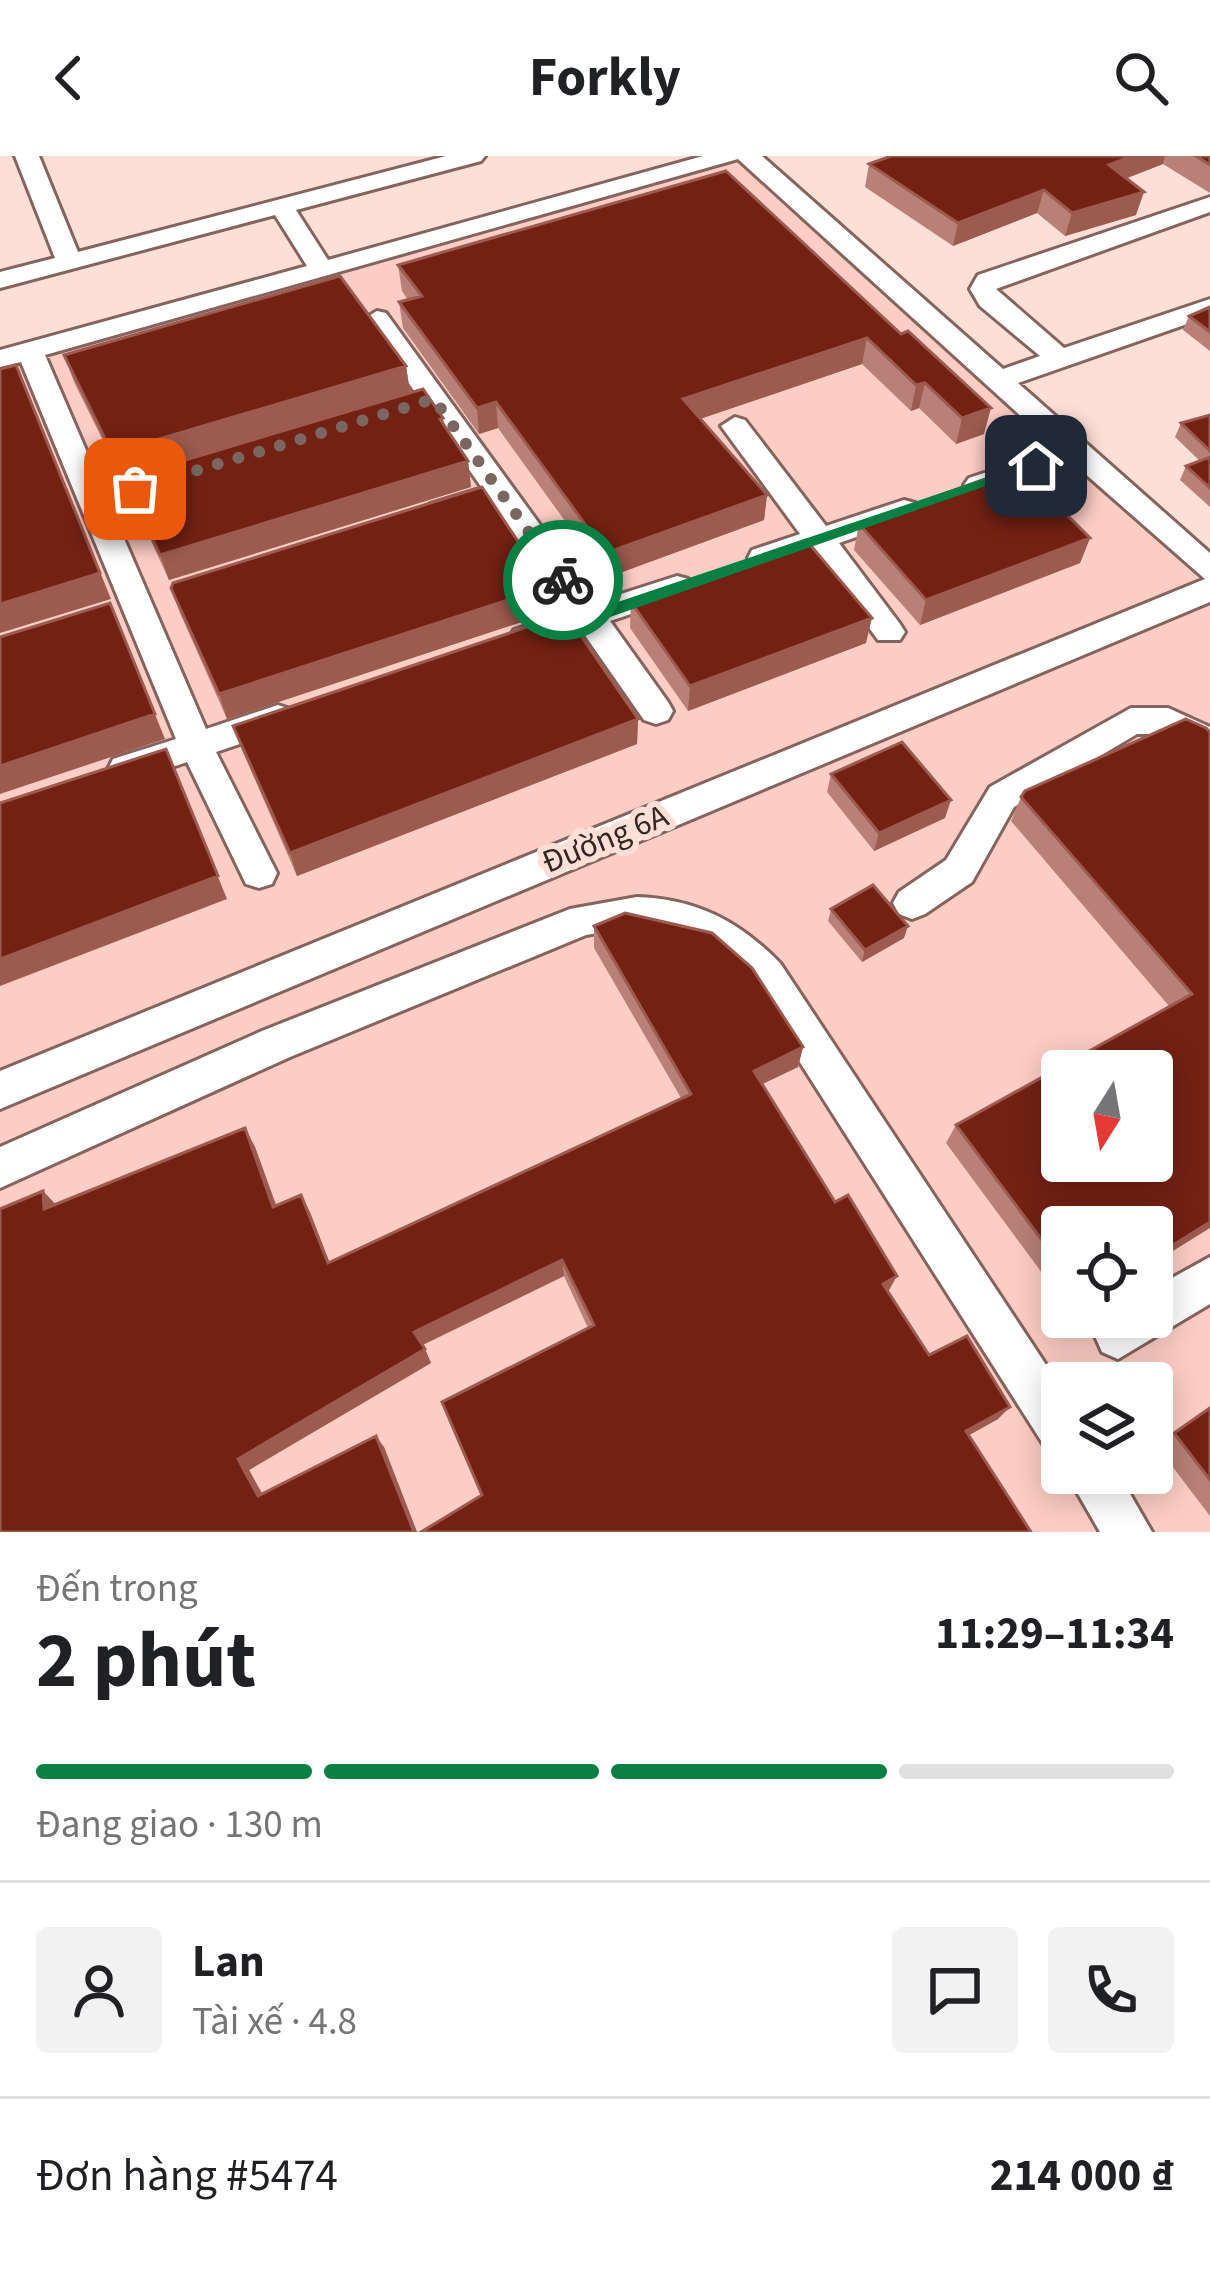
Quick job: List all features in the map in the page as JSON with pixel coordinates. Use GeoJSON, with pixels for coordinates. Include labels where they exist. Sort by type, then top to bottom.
{"type":"FeatureCollection","features":[{"type":"Feature","properties":{"kind":"street"},"geometry":{"type":"LineString","coordinates":[[26,156],[69,262]]}},
{"type":"Feature","properties":{"kind":"street"},"geometry":{"type":"LineString","coordinates":[[260,873],[195,744],[136,606],[104,499],[15,355],[729,156]]}},
{"type":"Feature","properties":{"kind":"street"},"geometry":{"type":"LineString","coordinates":[[748,156],[1210,570]]}},
{"type":"Feature","properties":{"kind":"street"},"geometry":{"type":"LineString","coordinates":[[0,280],[468,157]]}},
{"type":"Feature","properties":{"kind":"street"},"geometry":{"type":"LineString","coordinates":[[1061,360],[989,300],[983,289],[987,280],[1210,204]]}},
{"type":"Feature","properties":{"kind":"street"},"geometry":{"type":"LineString","coordinates":[[282,207],[323,271]]}},
{"type":"Feature","properties":{"kind":"street"},"geometry":{"type":"LineString","coordinates":[[1178,214],[1210,238]]}},
{"type":"Feature","properties":{"kind":"street"},"geometry":{"type":"LineString","coordinates":[[998,380],[1210,307]]}},
{"type":"Feature","properties":{"kind":"street"},"geometry":{"type":"LineString","coordinates":[[377,320],[423,402],[501,493],[656,711]]}},
{"type":"Feature","properties":{"kind":"street"},"geometry":{"type":"LineString","coordinates":[[735,426],[889,632]]}},
{"type":"Feature","properties":{"kind":"street"},"geometry":{"type":"LineString","coordinates":[[502,646],[1078,452]]}},
{"type":"Feature","properties":{"kind":"street"},"geometry":{"type":"LineString","coordinates":[[410,521],[501,493]]}},
{"type":"Feature","properties":{"kind":"street","name":"Đường 6A"},"geometry":{"type":"LineString","coordinates":[[0,1090],[1210,589]]}},
{"type":"Feature","properties":{"kind":"street"},"geometry":{"type":"LineString","coordinates":[[87,783],[305,709]]}},
{"type":"Feature","properties":{"kind":"street"},"geometry":{"type":"LineString","coordinates":[[913,903],[959,871],[1002,797],[1131,721],[1168,721],[1210,743]]}},
{"type":"Feature","properties":{"kind":"street"},"geometry":{"type":"LineString","coordinates":[[0,1168],[276,1044],[584,920],[638,913],[697,922],[723,931],[766,975],[1041,1398]]}},
{"type":"Feature","properties":{"kind":"street"},"geometry":{"type":"LineString","coordinates":[[1173,1302],[1210,1279]]}},
{"type":"Feature","properties":{"kind":"street"},"geometry":{"type":"LineString","coordinates":[[1104,1494],[1128,1532]]}},
{"type":"Feature","properties":{"kind":"shaded area"},"geometry":{"type":"Polygon","coordinates":[[[742,158],[1210,580],[1210,1532],[0,1532],[0,364],[742,158]]]}},
{"type":"Feature","properties":{"kind":"building"},"geometry":{"type":"Polygon","coordinates":[[[891,156],[1132,156],[1109,165],[1144,192],[1072,213],[1044,190],[958,223],[869,164],[891,156]]]}},
{"type":"Feature","properties":{"kind":"building"},"geometry":{"type":"Polygon","coordinates":[[[726,171],[901,334],[908,331],[991,408],[962,418],[925,383],[916,385],[867,338],[683,399],[767,495],[606,553],[496,402],[477,408],[399,302],[422,296],[398,265],[726,171]]]}},
{"type":"Feature","properties":{"kind":"building"},"geometry":{"type":"Polygon","coordinates":[[[340,276],[406,366],[112,453],[64,355],[340,276]]]}},
{"type":"Feature","properties":{"kind":"building"},"geometry":{"type":"Polygon","coordinates":[[[1210,307],[1210,332],[1189,316],[1210,307]]]}},
{"type":"Feature","properties":{"kind":"building"},"geometry":{"type":"Polygon","coordinates":[[[16,365],[100,573],[0,604],[0,369],[16,365]]]}},
{"type":"Feature","properties":{"kind":"building"},"geometry":{"type":"Polygon","coordinates":[[[423,389],[468,461],[160,555],[125,478],[423,389]]]}},
{"type":"Feature","properties":{"kind":"building"},"geometry":{"type":"Polygon","coordinates":[[[1210,415],[1210,451],[1181,423],[1210,415]]]}},
{"type":"Feature","properties":{"kind":"building"},"geometry":{"type":"Polygon","coordinates":[[[1210,457],[1210,488],[1186,466],[1210,457]]]}},
{"type":"Feature","properties":{"kind":"building"},"geometry":{"type":"Polygon","coordinates":[[[1019,467],[1090,538],[926,600],[859,524],[1019,467]]]}},
{"type":"Feature","properties":{"kind":"building"},"geometry":{"type":"Polygon","coordinates":[[[482,487],[548,587],[219,694],[171,588],[173,583],[482,487]]]}},
{"type":"Feature","properties":{"kind":"building"},"geometry":{"type":"Polygon","coordinates":[[[806,540],[872,618],[690,686],[631,602],[806,540]]]}},
{"type":"Feature","properties":{"kind":"building"},"geometry":{"type":"Polygon","coordinates":[[[110,603],[155,714],[0,766],[0,637],[110,603]]]}},
{"type":"Feature","properties":{"kind":"building"},"geometry":{"type":"Polygon","coordinates":[[[566,614],[638,719],[290,853],[233,726],[566,614]]]}},
{"type":"Feature","properties":{"kind":"building"},"geometry":{"type":"Polygon","coordinates":[[[1186,719],[1210,732],[1210,1222],[1173,1245],[1173,1206],[1041,1206],[1041,1239],[956,1125],[1041,1078],[1041,1182],[1173,1182],[1173,1050],[1091,1050],[1192,994],[1021,797],[1025,791],[1186,719]]]}},
{"type":"Feature","properties":{"kind":"building"},"geometry":{"type":"Polygon","coordinates":[[[902,742],[951,800],[879,833],[831,774],[902,742]]]}},
{"type":"Feature","properties":{"kind":"building"},"geometry":{"type":"Polygon","coordinates":[[[166,749],[218,876],[0,959],[0,803],[166,749]]]}},
{"type":"Feature","properties":{"kind":"building"},"geometry":{"type":"Polygon","coordinates":[[[873,885],[908,926],[865,950],[831,909],[873,885]]]}},
{"type":"Feature","properties":{"kind":"building"},"geometry":{"type":"Polygon","coordinates":[[[625,913],[712,933],[752,968],[803,1047],[754,1071],[835,1202],[848,1195],[897,1276],[883,1284],[929,1355],[967,1336],[1010,1407],[966,1431],[1031,1532],[421,1532],[482,1495],[442,1402],[594,1325],[562,1260],[414,1332],[425,1349],[238,1459],[258,1496],[376,1436],[414,1532],[0,1532],[0,1209],[43,1191],[44,1209],[245,1128],[273,1207],[301,1195],[328,1263],[691,1094],[594,926],[625,913]]]}},
{"type":"Feature","properties":{"kind":"building"},"geometry":{"type":"Polygon","coordinates":[[[1210,1408],[1210,1480],[1174,1433],[1210,1408]]]}},
{"type":"Feature","properties":{"kind":"way so far"},"geometry":{"type":"LineString","coordinates":[[135,489],[434,399],[563,580]]}},
{"type":"Feature","properties":{"kind":"route"},"geometry":{"type":"LineString","coordinates":[[563,580],[590,617],[1036,466]]}}]}
